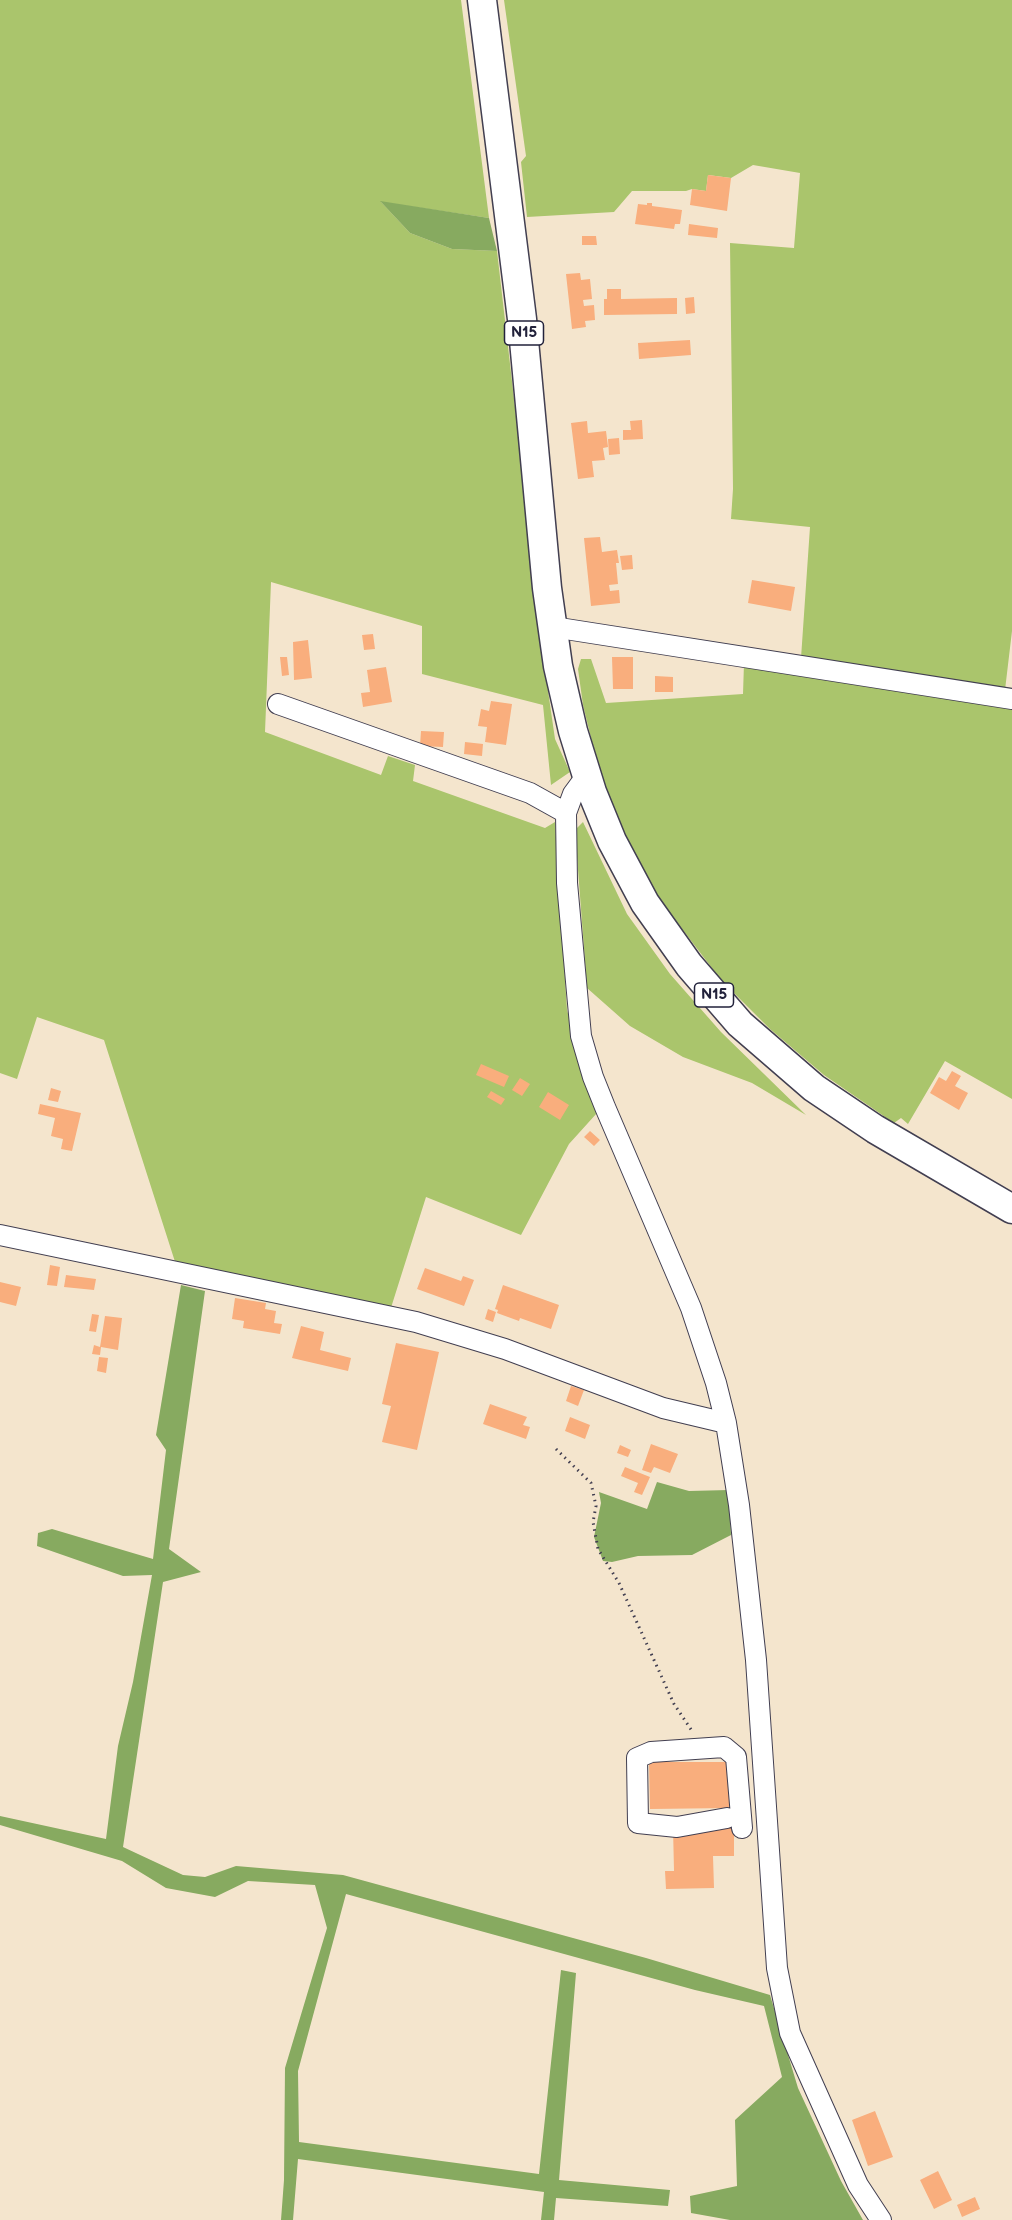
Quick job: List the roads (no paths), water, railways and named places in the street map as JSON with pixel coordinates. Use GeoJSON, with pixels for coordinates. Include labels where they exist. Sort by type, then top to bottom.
{"type":"FeatureCollection","features":[{"type":"Feature","properties":{"kind":"highway","name":"N15"},"geometry":{"type":"LineString","coordinates":[[482,0],[521,308],[546,578],[558,666],[573,731],[612,841],[645,903],[689,965],[740,1024],[823,1094],[874,1129],[1012,1209]]}},
{"type":"Feature","properties":{"kind":"street"},"geometry":{"type":"LineString","coordinates":[[553,627],[1012,699]]}},
{"type":"Feature","properties":{"kind":"street"},"geometry":{"type":"LineString","coordinates":[[278,704],[530,793],[566,813]]}},
{"type":"Feature","properties":{"kind":"street"},"geometry":{"type":"LineString","coordinates":[[587,775],[573,794],[566,813],[567,883],[581,1036],[593,1077],[609,1117],[691,1308],[716,1383],[726,1423],[742,1529],[756,1660],[777,1968],[790,2033],[858,2185],[881,2220]]}},
{"type":"Feature","properties":{"kind":"street"},"geometry":{"type":"LineString","coordinates":[[0,1235],[416,1322],[505,1349],[663,1408],[726,1423]]}},
{"type":"Feature","properties":{"kind":"street"},"geometry":{"type":"LineString","coordinates":[[724,1747],[736,1757],[741,1801],[735,1823],[677,1827],[638,1823],[638,1758],[651,1752],[724,1747]]}},
{"type":"Feature","properties":{"kind":"street"},"geometry":{"type":"LineString","coordinates":[[741,1801],[766,1794]]}}]}
